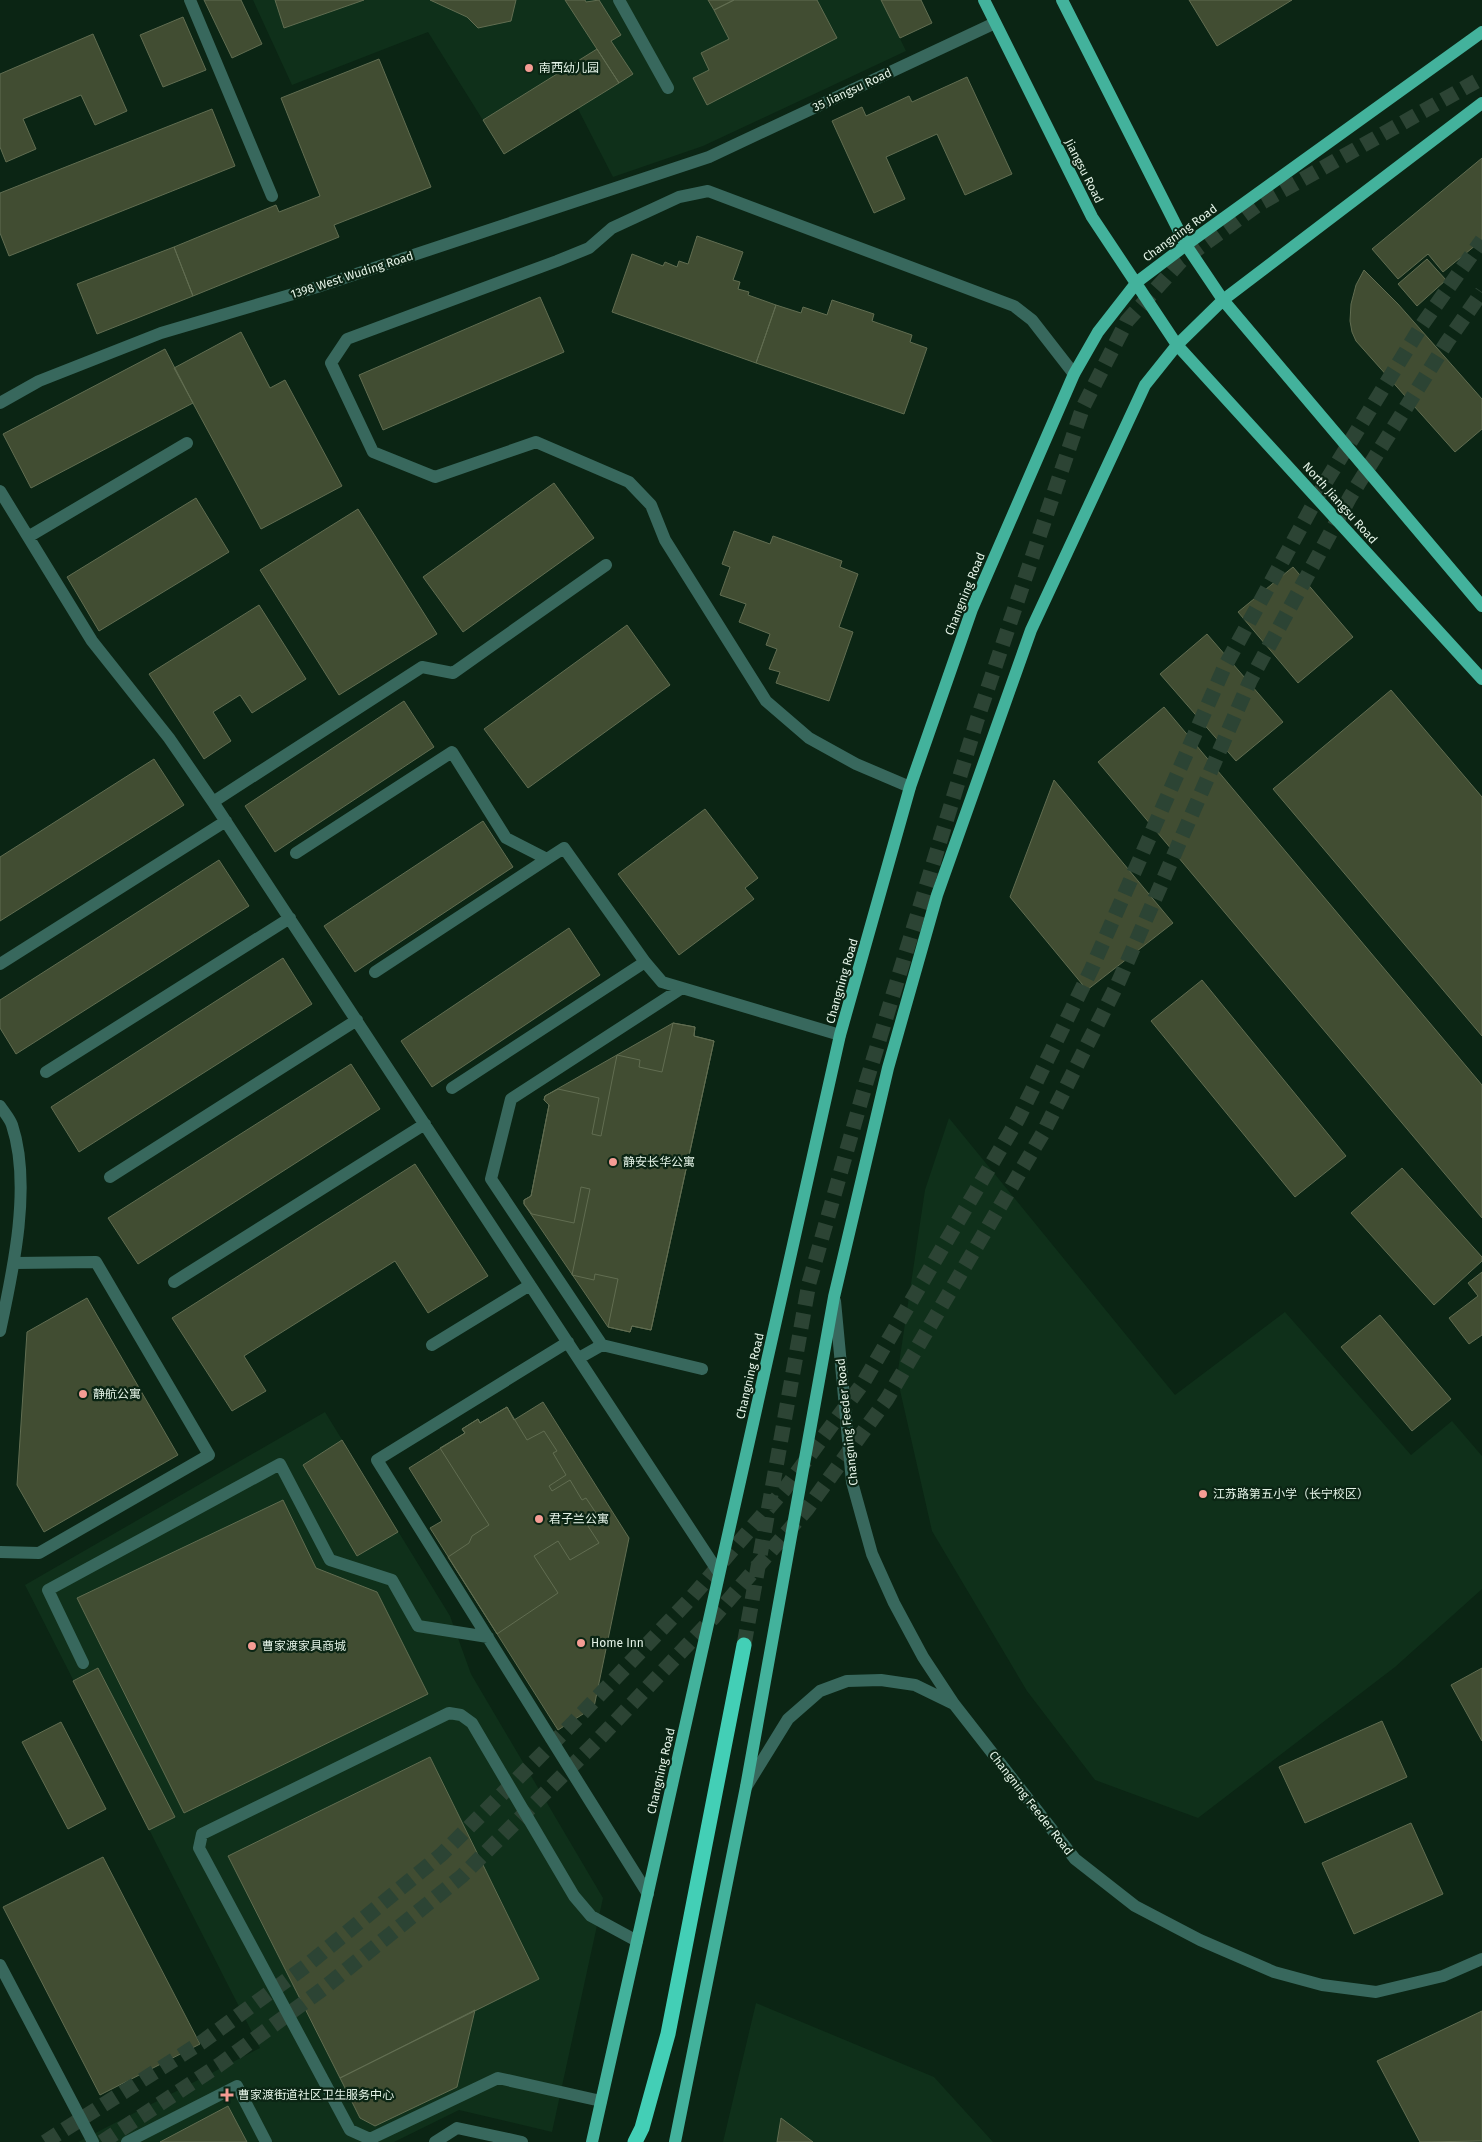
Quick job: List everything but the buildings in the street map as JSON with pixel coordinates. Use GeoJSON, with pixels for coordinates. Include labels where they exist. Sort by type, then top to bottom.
{"type":"FeatureCollection","features":[{"type":"Feature","properties":{"kind":"highway"},"geometry":{"type":"LineString","coordinates":[[635,2142],[642,2128],[668,2034],[744,1645]]}},
{"type":"Feature","properties":{"kind":"main road","name":"Jiangsu Road"},"geometry":{"type":"LineString","coordinates":[[984,0],[1092,217],[1137,282],[1177,345]]}},
{"type":"Feature","properties":{"kind":"main road"},"geometry":{"type":"LineString","coordinates":[[1062,0],[1186,245],[1223,300],[1482,606]]}},
{"type":"Feature","properties":{"kind":"main road","name":"Changning Road"},"geometry":{"type":"LineString","coordinates":[[592,2142],[840,1035],[910,787],[972,609],[1074,374],[1098,332],[1137,282],[1482,32]]}},
{"type":"Feature","properties":{"kind":"main road"},"geometry":{"type":"LineString","coordinates":[[675,2142],[746,1787],[834,1298],[888,1068],[937,895],[1031,630],[1145,385],[1177,345],[1223,300],[1482,103]]}},
{"type":"Feature","properties":{"kind":"main road","name":"North Jiangsu Road"},"geometry":{"type":"LineString","coordinates":[[1177,345],[1482,680]]}},
{"type":"Feature","properties":{"kind":"street"},"geometry":{"type":"LineString","coordinates":[[190,0],[272,196]]}},
{"type":"Feature","properties":{"kind":"street"},"geometry":{"type":"LineString","coordinates":[[619,0],[668,88]]}},
{"type":"Feature","properties":{"kind":"street","name":"35 Jiangsu Road"},"geometry":{"type":"LineString","coordinates":[[709,157],[995,23]]}},
{"type":"Feature","properties":{"kind":"street","name":"1398 West Wuding Road"},"geometry":{"type":"LineString","coordinates":[[0,403],[38,381],[161,333],[317,287],[709,157]]}},
{"type":"Feature","properties":{"kind":"street"},"geometry":{"type":"LineString","coordinates":[[910,787],[856,764],[809,738],[766,701],[665,540],[651,505],[629,482],[536,442],[435,477],[373,452],[330,363],[347,339],[589,248],[612,228],[679,197],[708,192],[1014,306],[1032,320],[1074,374]]}},
{"type":"Feature","properties":{"kind":"street"},"geometry":{"type":"LineString","coordinates":[[28,537],[187,443]]}},
{"type":"Feature","properties":{"kind":"street"},"geometry":{"type":"LineString","coordinates":[[0,491],[92,641],[169,738],[214,802],[720,1573]]}},
{"type":"Feature","properties":{"kind":"street"},"geometry":{"type":"LineString","coordinates":[[214,802],[422,667],[452,673],[606,565]]}},
{"type":"Feature","properties":{"kind":"street"},"geometry":{"type":"LineString","coordinates":[[296,853],[452,752],[506,838],[547,859]]}},
{"type":"Feature","properties":{"kind":"street"},"geometry":{"type":"LineString","coordinates":[[0,964],[226,821]]}},
{"type":"Feature","properties":{"kind":"street"},"geometry":{"type":"LineString","coordinates":[[375,972],[564,848],[645,962],[662,982],[840,1035]]}},
{"type":"Feature","properties":{"kind":"street"},"geometry":{"type":"LineString","coordinates":[[46,1072],[290,918]]}},
{"type":"Feature","properties":{"kind":"street"},"geometry":{"type":"LineString","coordinates":[[452,1088],[645,962]]}},
{"type":"Feature","properties":{"kind":"street"},"geometry":{"type":"LineString","coordinates":[[682,988],[511,1099],[491,1179],[602,1345],[702,1370]]}},
{"type":"Feature","properties":{"kind":"street"},"geometry":{"type":"LineString","coordinates":[[110,1178],[357,1020]]}},
{"type":"Feature","properties":{"kind":"street"},"geometry":{"type":"LineString","coordinates":[[0,1106],[12,1124],[19,1167],[19,1204],[15,1263],[0,1331]]}},
{"type":"Feature","properties":{"kind":"street"},"geometry":{"type":"LineString","coordinates":[[174,1282],[425,1124]]}},
{"type":"Feature","properties":{"kind":"street"},"geometry":{"type":"LineString","coordinates":[[0,1552],[39,1553],[209,1455],[96,1262],[15,1263]]}},
{"type":"Feature","properties":{"kind":"street"},"geometry":{"type":"LineString","coordinates":[[432,1345],[530,1285]]}},
{"type":"Feature","properties":{"kind":"street","name":"Changning Feeder Road"},"geometry":{"type":"LineString","coordinates":[[834,1298],[852,1482],[872,1554],[894,1603],[923,1657],[954,1704],[1075,1859],[1135,1906],[1200,1940],[1274,1972],[1322,1984],[1376,1992],[1443,1976],[1482,1958]]}},
{"type":"Feature","properties":{"kind":"street"},"geometry":{"type":"LineString","coordinates":[[568,1342],[377,1460],[648,1894]]}},
{"type":"Feature","properties":{"kind":"street"},"geometry":{"type":"LineString","coordinates":[[579,1358],[602,1345]]}},
{"type":"Feature","properties":{"kind":"street"},"geometry":{"type":"LineString","coordinates":[[83,1663],[48,1590],[280,1464],[330,1560],[392,1580],[418,1626],[488,1637]]}},
{"type":"Feature","properties":{"kind":"street","name":"Changning Feeder Road"},"geometry":{"type":"LineString","coordinates":[[746,1787],[788,1719],[820,1691],[847,1682],[881,1680],[915,1685],[954,1704]]}},
{"type":"Feature","properties":{"kind":"street"},"geometry":{"type":"LineString","coordinates":[[601,2101],[498,2078],[370,2139],[350,2130],[200,1848],[202,1834],[449,1713],[461,1715],[472,1723],[574,1896],[591,1916],[637,1941]]}},
{"type":"Feature","properties":{"kind":"street"},"geometry":{"type":"LineString","coordinates":[[0,1964],[93,2142]]}},
{"type":"Feature","properties":{"kind":"street"},"geometry":{"type":"LineString","coordinates":[[127,2142],[238,2086],[266,2142]]}},
{"type":"Feature","properties":{"kind":"street"},"geometry":{"type":"LineString","coordinates":[[435,2142],[457,2128],[522,2142]]}},
{"type":"Feature","properties":{"kind":"shaded area"},"geometry":{"type":"Polygon","coordinates":[[[253,0],[881,0],[906,51],[703,146],[613,177],[578,109],[504,154],[428,32],[292,85],[253,0]]]}},
{"type":"Feature","properties":{"kind":"shaded area","name":"江苏路第五小学（长宁校区）"},"geometry":{"type":"Polygon","coordinates":[[[949,1118],[1175,1395],[1285,1312],[1411,1455],[1452,1421],[1482,1456],[1482,1589],[1395,1667],[1198,1818],[1095,1780],[1027,1691],[932,1531],[897,1377],[925,1190],[949,1118]]]}},
{"type":"Feature","properties":{"kind":"shaded area"},"geometry":{"type":"Polygon","coordinates":[[[325,1412],[450,1616],[471,1674],[603,1898],[552,2132],[459,2110],[394,2142],[78,2142],[260,2048],[25,1585],[325,1412]]]}},
{"type":"Feature","properties":{"kind":"shaded area"},"geometry":{"type":"Polygon","coordinates":[[[756,2003],[934,2077],[993,2142],[723,2142],[756,2003]]]}},
{"type":"Feature","properties":{"kind":"tunnel"},"geometry":{"type":"LineString","coordinates":[[744,1645],[809,1283],[866,1083],[977,720],[1083,407],[1127,321],[1181,261],[1259,204],[1482,78]]}},
{"type":"Feature","properties":{"kind":"tunnel"},"geometry":{"type":"LineString","coordinates":[[45,2142],[202,2042],[306,1966],[442,1854],[574,1722],[691,1598],[784,1490],[863,1383],[1018,1119],[1091,970],[1224,668],[1325,483],[1422,325],[1482,240]]}},
{"type":"Feature","properties":{"kind":"tunnel"},"geometry":{"type":"LineString","coordinates":[[102,2142],[219,2065],[324,1988],[462,1876],[595,1743],[713,1618],[807,1509],[887,1399],[1043,1133],[1118,983],[1250,681],[1350,497],[1447,342],[1482,292]]}},
{"type":"Feature","properties":{"kind":"place","name":"南西幼儿园"},"geometry":{"type":"Point","coordinates":[529,68]}},
{"type":"Feature","properties":{"kind":"place","name":"静安长华公寓"},"geometry":{"type":"Point","coordinates":[613,1162]}},
{"type":"Feature","properties":{"kind":"place","name":"静航公寓"},"geometry":{"type":"Point","coordinates":[83,1394]}},
{"type":"Feature","properties":{"kind":"place","name":"江苏路第五小学（长宁校区）"},"geometry":{"type":"Point","coordinates":[1203,1494]}},
{"type":"Feature","properties":{"kind":"place","name":"君子兰公寓"},"geometry":{"type":"Point","coordinates":[539,1519]}},
{"type":"Feature","properties":{"kind":"place","name":"Home Inn"},"geometry":{"type":"Point","coordinates":[581,1643]}},
{"type":"Feature","properties":{"kind":"place","name":"曹家渡家具商城"},"geometry":{"type":"Point","coordinates":[252,1646]}},
{"type":"Feature","properties":{"kind":"place","name":"曹家渡街道社区卫生服务中心"},"geometry":{"type":"Point","coordinates":[227,2095]}}]}
